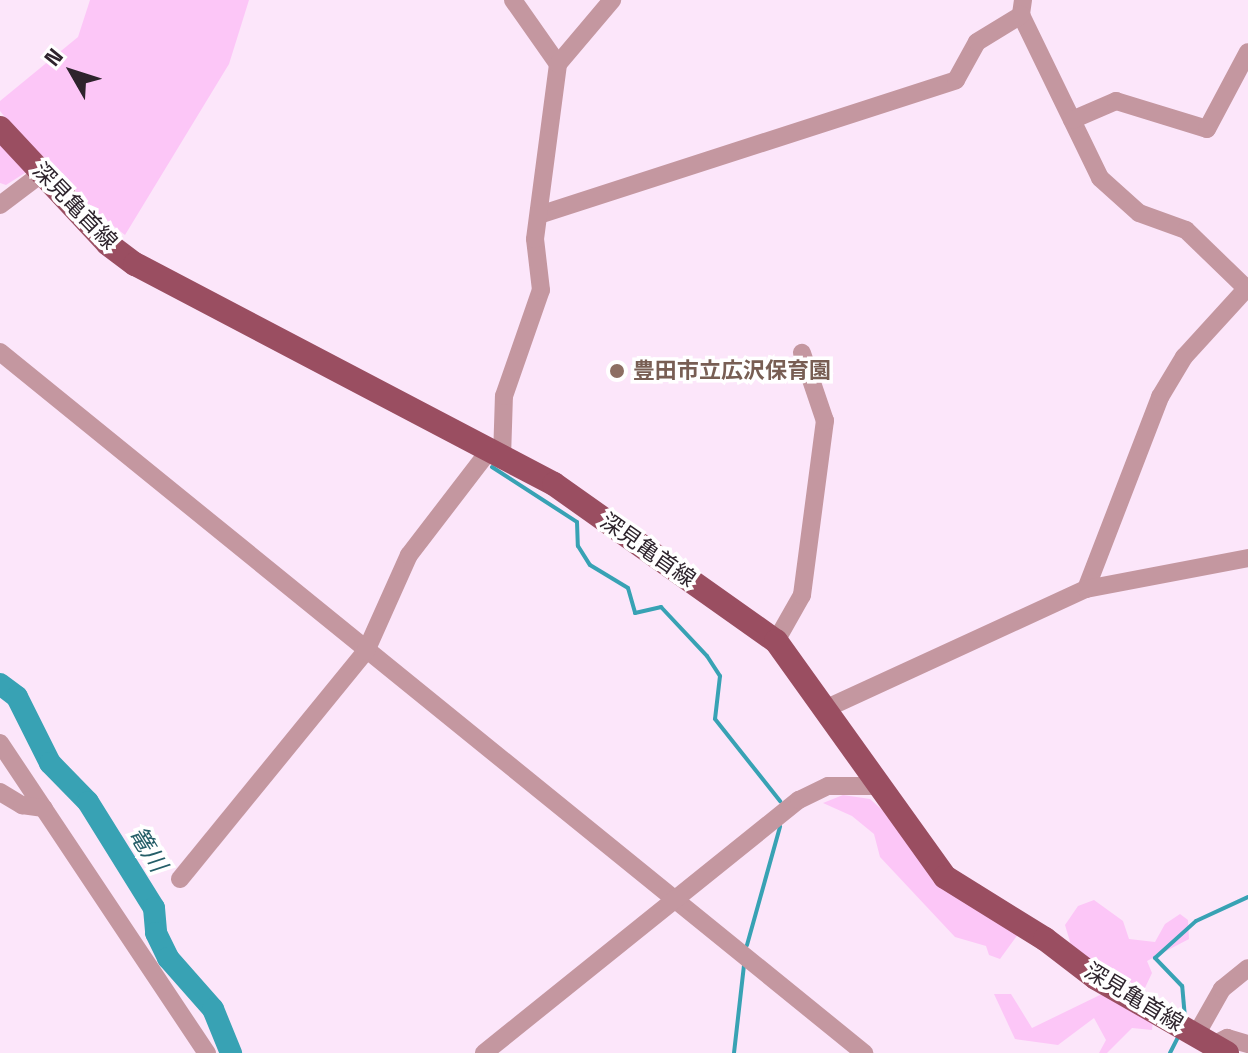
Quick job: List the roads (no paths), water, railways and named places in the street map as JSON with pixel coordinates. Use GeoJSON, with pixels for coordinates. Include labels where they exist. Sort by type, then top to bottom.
{"type":"FeatureCollection","features":[{"type":"Feature","properties":{"kind":"main road","name":"深見亀首線"},"geometry":{"type":"LineString","coordinates":[[0,128],[108,244],[135,264],[554,484],[776,641],[827,708],[933,862],[960,890],[1020,923],[1096,978],[1212,1044]]}},
{"type":"Feature","properties":{"kind":"street"},"geometry":{"type":"LineString","coordinates":[[513,0],[558,64]]}},
{"type":"Feature","properties":{"kind":"street"},"geometry":{"type":"LineString","coordinates":[[180,879],[366,651],[409,555],[495,455],[504,396],[541,290],[535,239],[558,64],[612,0]]}},
{"type":"Feature","properties":{"kind":"street"},"geometry":{"type":"LineString","coordinates":[[539,215],[956,80],[977,42],[1022,8],[1100,178],[1139,213],[1186,230],[1248,288],[1184,357],[1160,397],[1086,589]]}},
{"type":"Feature","properties":{"kind":"street"},"geometry":{"type":"LineString","coordinates":[[1072,120],[1116,101],[1207,129],[1248,52]]}},
{"type":"Feature","properties":{"kind":"street"},"geometry":{"type":"LineString","coordinates":[[0,205],[41,174]]}},
{"type":"Feature","properties":{"kind":"street"},"geometry":{"type":"LineString","coordinates":[[0,352],[864,1053]]}},
{"type":"Feature","properties":{"kind":"street"},"geometry":{"type":"LineString","coordinates":[[776,641],[802,595],[825,421],[802,353]]}},
{"type":"Feature","properties":{"kind":"street"},"geometry":{"type":"LineString","coordinates":[[827,708],[1086,589],[1248,558]]}},
{"type":"Feature","properties":{"kind":"street"},"geometry":{"type":"LineString","coordinates":[[0,743],[207,1053]]}},
{"type":"Feature","properties":{"kind":"street"},"geometry":{"type":"LineString","coordinates":[[484,1053],[816,790],[842,784],[881,786]]}},
{"type":"Feature","properties":{"kind":"street"},"geometry":{"type":"LineString","coordinates":[[0,792],[22,805],[44,808]]}},
{"type":"Feature","properties":{"kind":"street"},"geometry":{"type":"LineString","coordinates":[[1212,1044],[1222,989],[1248,968]]}},
{"type":"Feature","properties":{"kind":"street"},"geometry":{"type":"LineString","coordinates":[[1212,1044],[1227,1038],[1248,1044]]}},
{"type":"Feature","properties":{"kind":"waterway"},"geometry":{"type":"LineString","coordinates":[[492,467],[577,522],[578,546],[590,565],[628,588],[635,613],[661,607],[707,656],[720,676],[715,719],[780,801]]}},
{"type":"Feature","properties":{"kind":"waterway","name":"篭川"},"geometry":{"type":"LineString","coordinates":[[0,684],[17,697],[50,763],[88,802],[154,908],[156,933],[168,958],[213,1009],[231,1053]]}},
{"type":"Feature","properties":{"kind":"waterway"},"geometry":{"type":"LineString","coordinates":[[747,945],[780,827]]}},
{"type":"Feature","properties":{"kind":"waterway"},"geometry":{"type":"LineString","coordinates":[[1185,1018],[1182,986],[1155,958],[1196,921],[1248,897]]}},
{"type":"Feature","properties":{"kind":"waterway"},"geometry":{"type":"LineString","coordinates":[[734,1053],[744,965]]}},
{"type":"Feature","properties":{"kind":"waterway"},"geometry":{"type":"LineString","coordinates":[[1170,1053],[1178,1037]]}},
{"type":"Feature","properties":{"kind":"place","name":"豊田市立広沢保育園"},"geometry":{"type":"Point","coordinates":[617,371]}}]}
